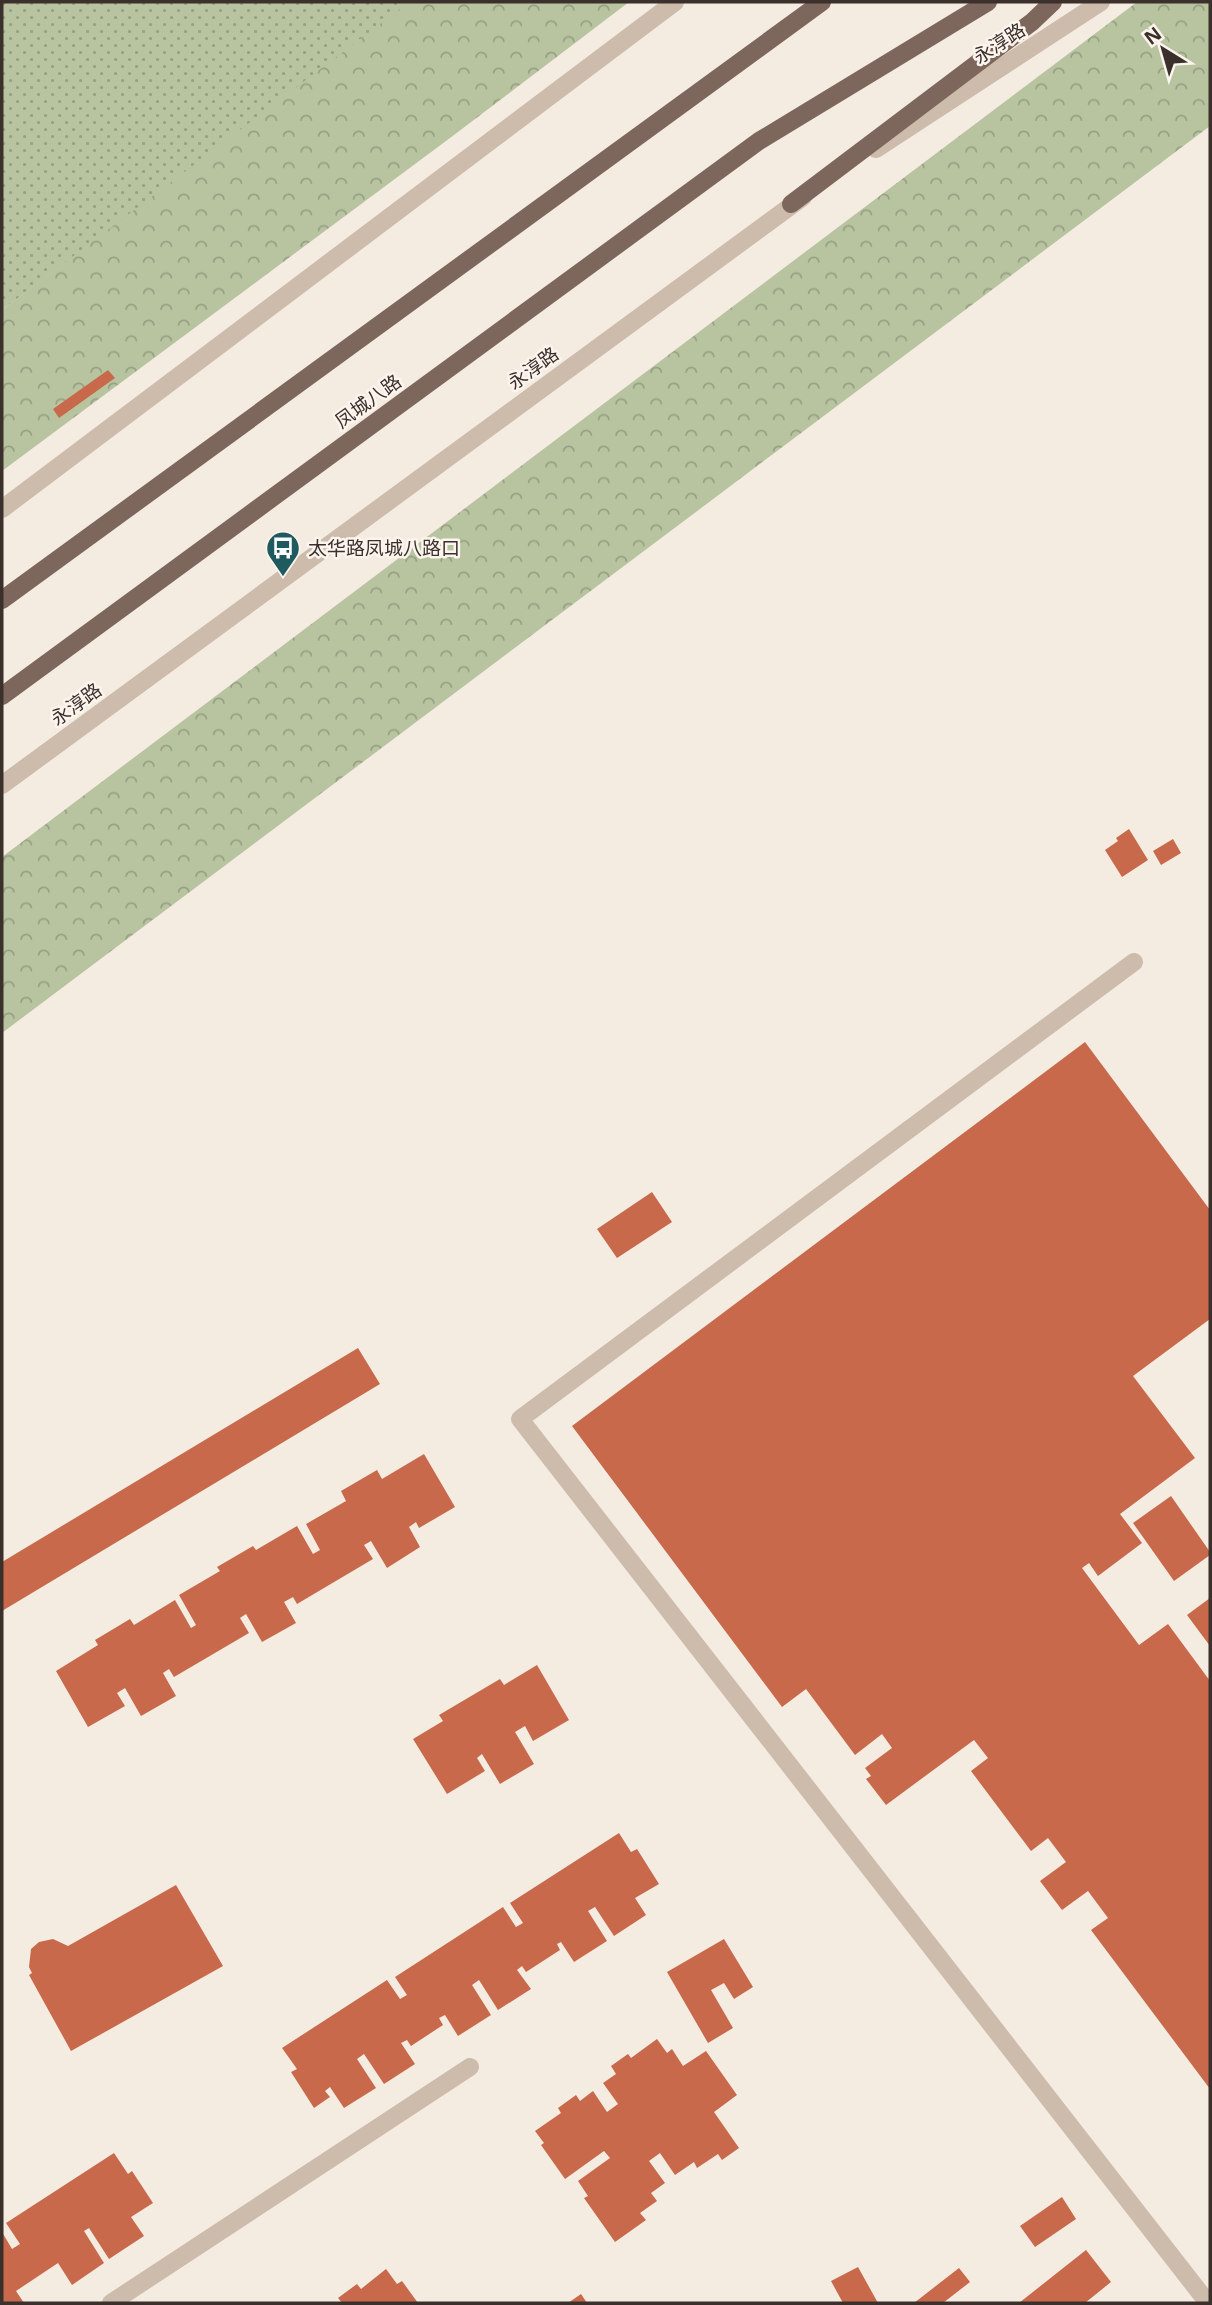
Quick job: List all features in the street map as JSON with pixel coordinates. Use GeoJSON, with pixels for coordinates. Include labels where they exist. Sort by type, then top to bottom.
{"type":"FeatureCollection","features":[{"type":"Feature","properties":{"kind":"main road"},"geometry":{"type":"LineString","coordinates":[[2,600],[822,2]]}},
{"type":"Feature","properties":{"kind":"main road","name":"凤城八路"},"geometry":{"type":"LineString","coordinates":[[2,696],[759,141],[988,2]]}},
{"type":"Feature","properties":{"kind":"main road"},"geometry":{"type":"LineString","coordinates":[[791,204],[1032,22],[1053,2]]}},
{"type":"Feature","properties":{"kind":"street"},"geometry":{"type":"LineString","coordinates":[[2,509],[675,2]]}},
{"type":"Feature","properties":{"kind":"street","name":"永淳路"},"geometry":{"type":"LineString","coordinates":[[2,785],[791,204],[1101,2]]}},
{"type":"Feature","properties":{"kind":"street"},"geometry":{"type":"LineString","coordinates":[[1134,962],[520,1419],[1208,2303]]}},
{"type":"Feature","properties":{"kind":"street"},"geometry":{"type":"LineString","coordinates":[[111,2303],[470,2067]]}},
{"type":"Feature","properties":{"kind":"green space"},"geometry":{"type":"Polygon","coordinates":[[[2,2],[415,2],[2,310],[2,2]]]}},
{"type":"Feature","properties":{"kind":"green space"},"geometry":{"type":"Polygon","coordinates":[[[409,2],[629,2],[2,471],[2,310],[409,2]]]}},
{"type":"Feature","properties":{"kind":"green space"},"geometry":{"type":"Polygon","coordinates":[[[1137,2],[1210,2],[1210,126],[2,1033],[2,857],[1137,2]]]}},
{"type":"Feature","properties":{"kind":"building"},"geometry":{"type":"Polygon","coordinates":[[[108,370],[115,378],[59,418],[53,409],[108,370]]]}},
{"type":"Feature","properties":{"kind":"building"},"geometry":{"type":"Polygon","coordinates":[[[1129,829],[1148,860],[1122,877],[1105,850],[1129,829]]]}},
{"type":"Feature","properties":{"kind":"building"},"geometry":{"type":"Polygon","coordinates":[[[1173,839],[1181,853],[1161,865],[1153,851],[1173,839]]]}},
{"type":"Feature","properties":{"kind":"building"},"geometry":{"type":"Polygon","coordinates":[[[1085,1042],[1210,1210],[1210,1319],[1133,1376],[1195,1458],[1120,1514],[1142,1543],[1098,1576],[1089,1563],[1082,1568],[1139,1645],[1168,1624],[1210,1681],[1210,2089],[1091,1930],[1108,1918],[1088,1891],[1062,1910],[1040,1881],[1066,1862],[1048,1838],[1031,1851],[971,1771],[988,1758],[974,1740],[886,1805],[866,1779],[871,1776],[865,1768],[892,1748],[882,1734],[855,1755],[806,1689],[782,1707],[572,1426],[1085,1042]]]}},
{"type":"Feature","properties":{"kind":"building"},"geometry":{"type":"Polygon","coordinates":[[[652,1192],[672,1222],[617,1258],[597,1229],[652,1192]]]}},
{"type":"Feature","properties":{"kind":"building"},"geometry":{"type":"Polygon","coordinates":[[[358,1348],[380,1384],[2,1611],[2,1562],[358,1348]]]}},
{"type":"Feature","properties":{"kind":"building"},"geometry":{"type":"Polygon","coordinates":[[[424,1454],[455,1507],[419,1528],[416,1522],[409,1527],[420,1547],[387,1568],[371,1541],[364,1545],[373,1559],[297,1604],[293,1597],[284,1602],[296,1623],[262,1642],[246,1614],[240,1618],[249,1633],[174,1677],[169,1669],[163,1673],[176,1696],[141,1716],[125,1688],[117,1693],[125,1706],[88,1727],[56,1671],[98,1645],[95,1640],[130,1619],[134,1625],[175,1600],[191,1628],[196,1625],[179,1595],[220,1571],[217,1567],[253,1546],[256,1550],[297,1526],[313,1554],[320,1550],[306,1524],[346,1501],[341,1491],[377,1470],[382,1479],[424,1454]]]}},
{"type":"Feature","properties":{"kind":"building"},"geometry":{"type":"Polygon","coordinates":[[[1171,1496],[1210,1552],[1210,1555],[1174,1581],[1133,1523],[1171,1496]]]}},
{"type":"Feature","properties":{"kind":"building"},"geometry":{"type":"Polygon","coordinates":[[[1210,1598],[1210,1646],[1187,1615],[1210,1598]]]}},
{"type":"Feature","properties":{"kind":"building"},"geometry":{"type":"Polygon","coordinates":[[[537,1665],[569,1720],[533,1741],[525,1726],[515,1732],[534,1764],[500,1784],[482,1754],[477,1758],[485,1771],[447,1794],[413,1739],[443,1721],[439,1715],[500,1679],[504,1685],[537,1665]]]}},
{"type":"Feature","properties":{"kind":"building"},"geometry":{"type":"Polygon","coordinates":[[[619,1833],[631,1852],[637,1849],[659,1884],[635,1898],[646,1915],[614,1936],[595,1907],[588,1911],[607,1941],[574,1962],[561,1942],[557,1944],[560,1950],[526,1972],[522,1966],[517,1970],[531,1989],[498,2010],[479,1980],[472,1985],[491,2015],[458,2036],[445,2015],[439,2018],[443,2025],[411,2046],[407,2040],[401,2043],[415,2064],[384,2084],[364,2054],[357,2059],[376,2088],[344,2108],[330,2087],[325,2091],[330,2097],[314,2108],[291,2072],[297,2069],[282,2048],[387,1980],[400,1999],[407,1995],[395,1977],[503,1907],[516,1927],[523,1923],[510,1903],[619,1833]]]}},
{"type":"Feature","properties":{"kind":"building"},"geometry":{"type":"Polygon","coordinates":[[[176,1885],[223,1966],[71,2051],[29,1975],[32,1973],[29,1967],[31,1949],[39,1942],[53,1939],[68,1946],[176,1885]]]}},
{"type":"Feature","properties":{"kind":"building"},"geometry":{"type":"Polygon","coordinates":[[[724,1939],[753,1987],[734,1999],[724,1983],[711,1990],[733,2028],[708,2043],[667,1972],[724,1939]]]}},
{"type":"Feature","properties":{"kind":"building"},"geometry":{"type":"Polygon","coordinates":[[[657,2039],[667,2053],[672,2049],[683,2066],[706,2051],[737,2095],[714,2112],[739,2148],[722,2160],[718,2154],[697,2168],[694,2162],[675,2175],[660,2153],[649,2161],[665,2183],[651,2193],[657,2201],[640,2213],[646,2220],[615,2242],[584,2198],[588,2196],[578,2181],[610,2158],[604,2151],[565,2179],[541,2145],[544,2143],[535,2131],[561,2113],[558,2108],[576,2095],[580,2101],[593,2091],[607,2112],[618,2104],[603,2083],[616,2074],[611,2066],[628,2054],[631,2058],[657,2039]]]}},
{"type":"Feature","properties":{"kind":"building"},"geometry":{"type":"Polygon","coordinates":[[[114,2153],[128,2174],[132,2171],[153,2203],[131,2217],[144,2236],[109,2259],[89,2228],[84,2231],[104,2263],[72,2285],[58,2263],[16,2291],[24,2303],[2,2303],[2,2232],[12,2249],[20,2244],[6,2223],[114,2153]]]}},
{"type":"Feature","properties":{"kind":"building"},"geometry":{"type":"Polygon","coordinates":[[[1062,2197],[1076,2219],[1035,2247],[1020,2226],[1062,2197]]]}},
{"type":"Feature","properties":{"kind":"building"},"geometry":{"type":"Polygon","coordinates":[[[1086,2250],[1111,2282],[1085,2303],[1019,2303],[1086,2250]]]}},
{"type":"Feature","properties":{"kind":"building"},"geometry":{"type":"Polygon","coordinates":[[[858,2267],[878,2303],[843,2303],[831,2281],[858,2267]]]}},
{"type":"Feature","properties":{"kind":"building"},"geometry":{"type":"Polygon","coordinates":[[[959,2268],[970,2282],[943,2303],[914,2303],[959,2268]]]}},
{"type":"Feature","properties":{"kind":"building"},"geometry":{"type":"Polygon","coordinates":[[[386,2269],[397,2284],[402,2281],[418,2303],[342,2303],[338,2298],[357,2284],[361,2289],[386,2269]]]}},
{"type":"Feature","properties":{"kind":"building"},"geometry":{"type":"Polygon","coordinates":[[[581,2294],[587,2303],[568,2303],[581,2294]]]}},
{"type":"Feature","properties":{"kind":"place","name":"太华路凤城八路口"},"geometry":{"type":"Point","coordinates":[283,578]}}]}
